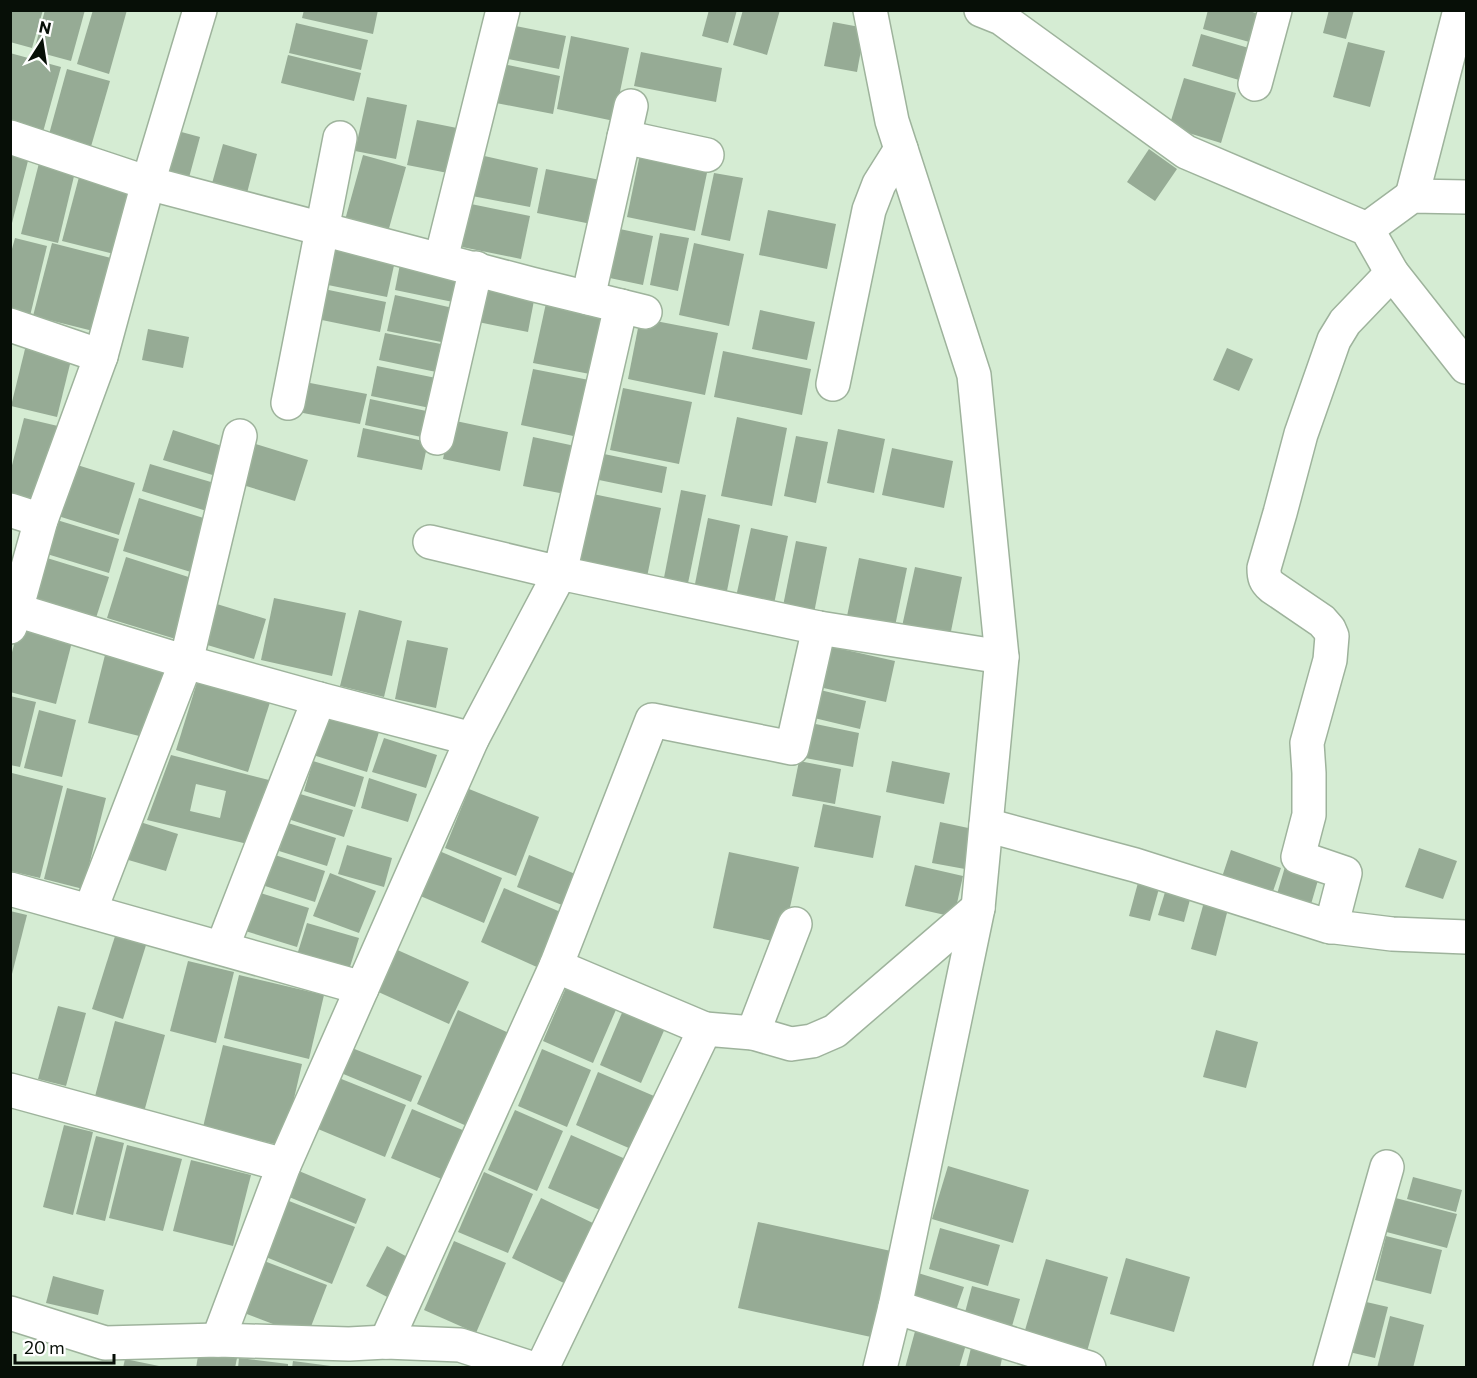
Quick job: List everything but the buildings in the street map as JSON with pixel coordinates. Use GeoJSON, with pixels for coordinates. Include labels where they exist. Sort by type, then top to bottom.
{"type":"FeatureCollection","features":[{"type":"Feature","properties":{"kind":"street"},"geometry":{"type":"LineString","coordinates":[[441,259],[503,10]]}},
{"type":"Feature","properties":{"kind":"street"},"geometry":{"type":"LineString","coordinates":[[870,10],[892,121],[974,375],[1002,657],[978,908],[895,1307],[880,1368]]}},
{"type":"Feature","properties":{"kind":"street"},"geometry":{"type":"LineString","coordinates":[[981,10],[1001,18],[1186,152],[1367,229],[1392,273],[1467,367]]}},
{"type":"Feature","properties":{"kind":"street"},"geometry":{"type":"LineString","coordinates":[[1255,84],[1275,10]]}},
{"type":"Feature","properties":{"kind":"street"},"geometry":{"type":"LineString","coordinates":[[1412,196],[1458,11]]}},
{"type":"Feature","properties":{"kind":"street"},"geometry":{"type":"LineString","coordinates":[[191,13],[101,356],[41,520],[13,618],[186,662],[472,740]]}},
{"type":"Feature","properties":{"kind":"street"},"geometry":{"type":"LineString","coordinates":[[588,298],[628,122],[707,155]]}},
{"type":"Feature","properties":{"kind":"street"},"geometry":{"type":"LineString","coordinates":[[10,137],[148,183],[633,309],[560,573],[472,740],[284,1165],[218,1340]]}},
{"type":"Feature","properties":{"kind":"street"},"geometry":{"type":"LineString","coordinates":[[288,403],[340,138]]}},
{"type":"Feature","properties":{"kind":"street"},"geometry":{"type":"LineString","coordinates":[[833,384],[869,210],[879,184],[901,149]]}},
{"type":"Feature","properties":{"kind":"street"},"geometry":{"type":"LineString","coordinates":[[1367,229],[1412,196],[1467,197]]}},
{"type":"Feature","properties":{"kind":"street"},"geometry":{"type":"LineString","coordinates":[[437,438],[476,268]]}},
{"type":"Feature","properties":{"kind":"street"},"geometry":{"type":"LineString","coordinates":[[1331,927],[1345,873],[1299,857],[1309,815],[1307,743],[1330,660],[1332,636],[1322,621],[1266,582],[1264,568],[1301,434],[1334,340],[1345,322],[1392,273]]}},
{"type":"Feature","properties":{"kind":"street"},"geometry":{"type":"LineString","coordinates":[[10,325],[101,356]]}},
{"type":"Feature","properties":{"kind":"street"},"geometry":{"type":"LineString","coordinates":[[90,911],[186,662],[240,436]]}},
{"type":"Feature","properties":{"kind":"street"},"geometry":{"type":"LineString","coordinates":[[10,510],[41,520]]}},
{"type":"Feature","properties":{"kind":"street"},"geometry":{"type":"LineString","coordinates":[[430,542],[560,573],[819,628],[1002,657]]}},
{"type":"Feature","properties":{"kind":"street"},"geometry":{"type":"LineString","coordinates":[[386,1342],[556,966],[652,720],[792,748],[819,628]]}},
{"type":"Feature","properties":{"kind":"street"},"geometry":{"type":"LineString","coordinates":[[222,948],[319,699]]}},
{"type":"Feature","properties":{"kind":"street"},"geometry":{"type":"LineString","coordinates":[[986,825],[1135,865],[1331,927],[1392,934],[1467,938]]}},
{"type":"Feature","properties":{"kind":"street"},"geometry":{"type":"LineString","coordinates":[[10,889],[362,988]]}},
{"type":"Feature","properties":{"kind":"street"},"geometry":{"type":"LineString","coordinates":[[556,966],[705,1029],[753,1033],[791,1044],[812,1041],[835,1031],[978,908]]}},
{"type":"Feature","properties":{"kind":"street"},"geometry":{"type":"LineString","coordinates":[[753,1033],[795,924]]}},
{"type":"Feature","properties":{"kind":"street"},"geometry":{"type":"LineString","coordinates":[[542,1368],[705,1029]]}},
{"type":"Feature","properties":{"kind":"street"},"geometry":{"type":"LineString","coordinates":[[10,1090],[284,1165]]}},
{"type":"Feature","properties":{"kind":"street"},"geometry":{"type":"LineString","coordinates":[[1330,1368],[1387,1167]]}},
{"type":"Feature","properties":{"kind":"street"},"geometry":{"type":"LineString","coordinates":[[895,1307],[1089,1368]]}},
{"type":"Feature","properties":{"kind":"street"},"geometry":{"type":"LineString","coordinates":[[10,1313],[100,1355],[218,1340],[349,1344],[386,1342],[531,1368]]}}]}
